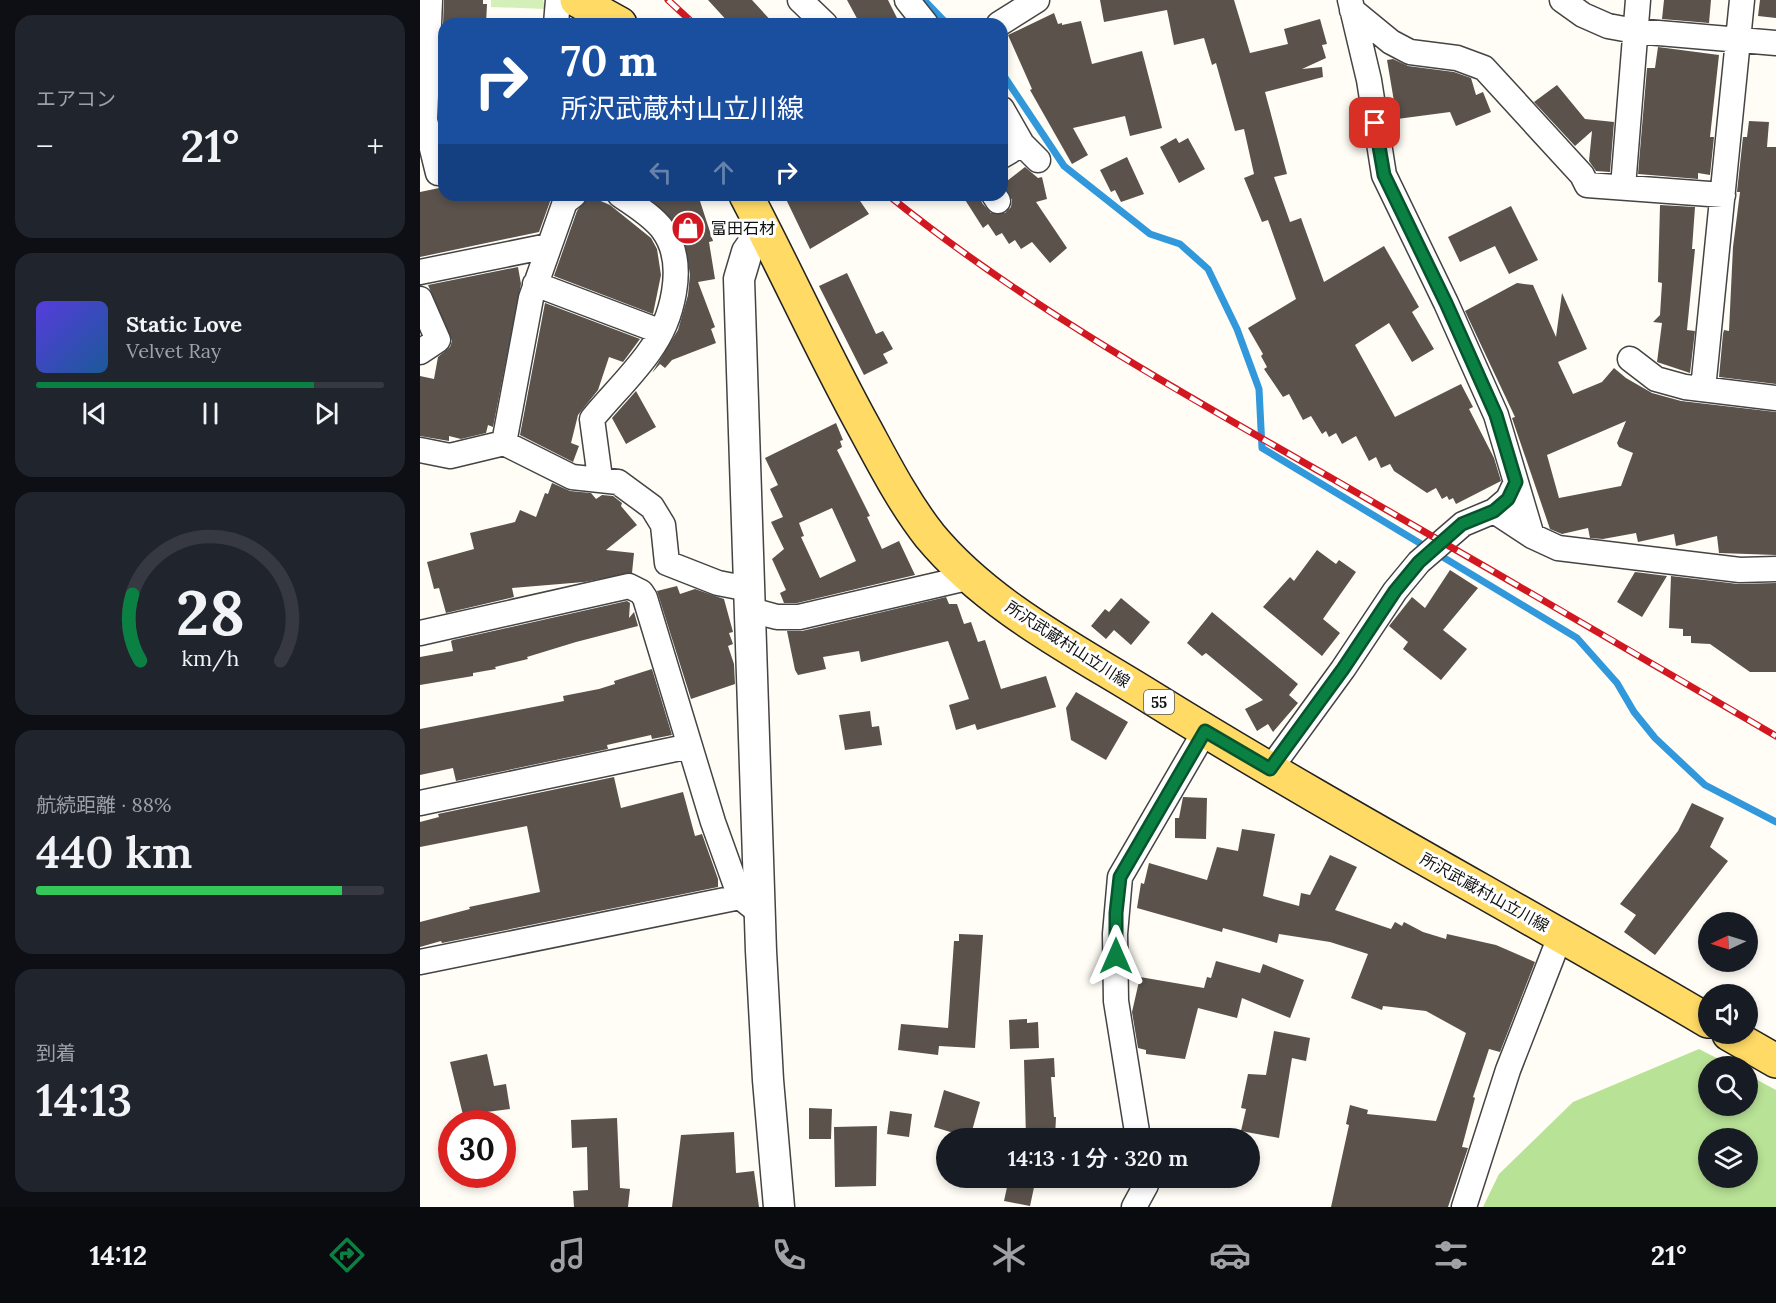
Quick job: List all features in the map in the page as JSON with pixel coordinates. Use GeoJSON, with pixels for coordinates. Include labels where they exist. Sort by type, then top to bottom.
{"type":"FeatureCollection","features":[{"type":"Feature","properties":{"kind":"main road"},"geometry":{"type":"LineString","coordinates":[[578,0],[610,18]]}},
{"type":"Feature","properties":{"kind":"main road","name":"所沢武蔵村山立川線"},"geometry":{"type":"LineString","coordinates":[[749,201],[895,484],[929,534],[971,577],[1011,610],[1205,731],[1370,829],[1561,934],[1698,1015]]}},
{"type":"Feature","properties":{"kind":"main road"},"geometry":{"type":"LineString","coordinates":[[1747,1044],[1776,1061]]}},
{"type":"Feature","properties":{"kind":"street"},"geometry":{"type":"LineString","coordinates":[[430,0],[425,120],[438,173]]}},
{"type":"Feature","properties":{"kind":"street"},"geometry":{"type":"LineString","coordinates":[[556,18],[558,0]]}},
{"type":"Feature","properties":{"kind":"street"},"geometry":{"type":"LineString","coordinates":[[800,0],[819,18]]}},
{"type":"Feature","properties":{"kind":"street"},"geometry":{"type":"LineString","coordinates":[[907,0],[921,18]]}},
{"type":"Feature","properties":{"kind":"street"},"geometry":{"type":"LineString","coordinates":[[1008,18],[1037,0]]}},
{"type":"Feature","properties":{"kind":"street"},"geometry":{"type":"LineString","coordinates":[[1562,0],[1583,15],[1608,26],[1635,32],[1776,43]]}},
{"type":"Feature","properties":{"kind":"street"},"geometry":{"type":"LineString","coordinates":[[1623,187],[1638,0]]}},
{"type":"Feature","properties":{"kind":"street"},"geometry":{"type":"LineString","coordinates":[[1703,389],[1742,0]]}},
{"type":"Feature","properties":{"kind":"street"},"geometry":{"type":"LineString","coordinates":[[1351,5],[1391,42],[1410,52],[1457,58],[1484,68],[1582,175],[1587,185],[1723,195]]}},
{"type":"Feature","properties":{"kind":"street"},"geometry":{"type":"LineString","coordinates":[[1351,5],[1369,80],[1384,175],[1446,303],[1496,415],[1532,536]]}},
{"type":"Feature","properties":{"kind":"street"},"geometry":{"type":"LineString","coordinates":[[1008,123],[1021,153]]}},
{"type":"Feature","properties":{"kind":"street"},"geometry":{"type":"LineString","coordinates":[[504,443],[536,284],[566,201]]}},
{"type":"Feature","properties":{"kind":"street"},"geometry":{"type":"LineString","coordinates":[[600,478],[592,419],[650,351],[668,314],[675,288],[676,265],[672,248],[663,229],[628,201]]}},
{"type":"Feature","properties":{"kind":"street"},"geometry":{"type":"LineString","coordinates":[[764,228],[747,252],[739,279],[750,599],[750,905],[779,1207]]}},
{"type":"Feature","properties":{"kind":"street"},"geometry":{"type":"LineString","coordinates":[[420,272],[548,246]]}},
{"type":"Feature","properties":{"kind":"street"},"geometry":{"type":"LineString","coordinates":[[536,284],[659,331]]}},
{"type":"Feature","properties":{"kind":"street"},"geometry":{"type":"LineString","coordinates":[[420,299],[438,340],[420,352]]}},
{"type":"Feature","properties":{"kind":"street"},"geometry":{"type":"LineString","coordinates":[[1630,359],[1656,379],[1703,389],[1776,398]]}},
{"type":"Feature","properties":{"kind":"street"},"geometry":{"type":"LineString","coordinates":[[420,450],[450,456],[504,443],[572,477],[600,478],[618,482],[652,507],[663,525],[667,563],[641,592]]}},
{"type":"Feature","properties":{"kind":"street"},"geometry":{"type":"LineString","coordinates":[[1270,769],[1343,669],[1395,591],[1419,562],[1462,524],[1494,511],[1508,499],[1516,482]]}},
{"type":"Feature","properties":{"kind":"street"},"geometry":{"type":"LineString","coordinates":[[1494,511],[1532,536],[1558,548],[1740,570],[1776,568]]}},
{"type":"Feature","properties":{"kind":"street"},"geometry":{"type":"LineString","coordinates":[[667,563],[718,583],[750,599],[777,617],[799,617],[971,577]]}},
{"type":"Feature","properties":{"kind":"street"},"geometry":{"type":"LineString","coordinates":[[420,633],[628,586],[641,592],[645,598],[713,822],[750,905]]}},
{"type":"Feature","properties":{"kind":"street"},"geometry":{"type":"LineString","coordinates":[[1135,1128],[1116,1001],[1115,934],[1120,877],[1205,731]]}},
{"type":"Feature","properties":{"kind":"street"},"geometry":{"type":"LineString","coordinates":[[420,803],[690,746]]}},
{"type":"Feature","properties":{"kind":"street"},"geometry":{"type":"LineString","coordinates":[[420,962],[750,905]]}},
{"type":"Feature","properties":{"kind":"street"},"geometry":{"type":"LineString","coordinates":[[1464,1207],[1508,1070],[1561,934]]}},
{"type":"Feature","properties":{"kind":"street"},"geometry":{"type":"LineString","coordinates":[[1134,1207],[1144,1188]]}},
{"type":"Feature","properties":{"kind":"green space"},"geometry":{"type":"Polygon","coordinates":[[[491,0],[543,0],[546,9],[491,7],[491,0]]]}},
{"type":"Feature","properties":{"kind":"green space"},"geometry":{"type":"Polygon","coordinates":[[[1699,1049],[1713,1056],[1698,1056],[1698,1116],[1758,1116],[1758,1080],[1776,1090],[1776,1207],[1483,1207],[1499,1174],[1573,1102],[1699,1049]]]}},
{"type":"Feature","properties":{"kind":"building"},"geometry":{"type":"Polygon","coordinates":[[[444,0],[483,0],[483,4],[487,4],[486,18],[443,18],[444,0]]]}},
{"type":"Feature","properties":{"kind":"building"},"geometry":{"type":"Polygon","coordinates":[[[708,0],[752,0],[768,18],[724,18],[708,0]]]}},
{"type":"Feature","properties":{"kind":"building"},"geometry":{"type":"Polygon","coordinates":[[[847,0],[888,0],[897,18],[857,18],[847,0]]]}},
{"type":"Feature","properties":{"kind":"building"},"geometry":{"type":"Polygon","coordinates":[[[1100,0],[1234,0],[1250,53],[1288,44],[1284,29],[1320,19],[1327,44],[1322,45],[1326,58],[1302,69],[1322,67],[1323,77],[1265,92],[1287,174],[1274,177],[1290,222],[1301,218],[1324,282],[1384,246],[1419,307],[1412,312],[1434,349],[1412,362],[1389,323],[1355,345],[1395,417],[1461,384],[1473,407],[1469,409],[1494,458],[1501,481],[1456,504],[1453,498],[1449,500],[1447,496],[1442,499],[1436,488],[1427,493],[1394,471],[1390,464],[1381,468],[1376,457],[1369,461],[1356,436],[1342,444],[1336,433],[1329,437],[1326,431],[1322,434],[1311,416],[1303,420],[1289,394],[1283,397],[1264,369],[1267,367],[1261,356],[1263,354],[1248,328],[1296,299],[1268,220],[1262,222],[1244,178],[1254,174],[1244,129],[1235,131],[1216,63],[1212,65],[1204,38],[1174,45],[1167,10],[1104,22],[1100,0]]]}},
{"type":"Feature","properties":{"kind":"building"},"geometry":{"type":"Polygon","coordinates":[[[1664,0],[1711,0],[1709,23],[1662,19],[1664,0]]]}},
{"type":"Feature","properties":{"kind":"building"},"geometry":{"type":"Polygon","coordinates":[[[1760,0],[1776,0],[1776,18],[1758,16],[1760,0]]]}},
{"type":"Feature","properties":{"kind":"building"},"geometry":{"type":"Polygon","coordinates":[[[1054,13],[1058,24],[1081,21],[1092,64],[1142,51],[1162,128],[1130,136],[1125,116],[1073,128],[1088,155],[1072,164],[1030,90],[1032,89],[1008,35],[1054,13]]]}},
{"type":"Feature","properties":{"kind":"building"},"geometry":{"type":"Polygon","coordinates":[[[1658,47],[1719,55],[1710,137],[1714,137],[1710,175],[1698,173],[1698,179],[1638,174],[1647,68],[1655,68],[1658,47]]]}},
{"type":"Feature","properties":{"kind":"building"},"geometry":{"type":"Polygon","coordinates":[[[1393,59],[1408,66],[1454,72],[1471,78],[1476,95],[1483,92],[1491,112],[1456,126],[1450,112],[1397,119],[1387,60],[1393,59]]]}},
{"type":"Feature","properties":{"kind":"building"},"geometry":{"type":"Polygon","coordinates":[[[1557,85],[1585,119],[1614,122],[1610,172],[1596,171],[1589,161],[1592,131],[1575,146],[1534,102],[1557,85]]]}},
{"type":"Feature","properties":{"kind":"building"},"geometry":{"type":"Polygon","coordinates":[[[1749,121],[1769,122],[1767,147],[1776,147],[1776,384],[1719,377],[1723,334],[1724,330],[1729,331],[1733,247],[1740,192],[1737,192],[1743,137],[1747,137],[1749,121]]]}},
{"type":"Feature","properties":{"kind":"building"},"geometry":{"type":"Polygon","coordinates":[[[1176,138],[1179,143],[1188,138],[1205,169],[1179,183],[1160,147],[1176,138]]]}},
{"type":"Feature","properties":{"kind":"building"},"geometry":{"type":"Polygon","coordinates":[[[1127,157],[1144,194],[1121,202],[1115,190],[1111,192],[1100,170],[1127,157]]]}},
{"type":"Feature","properties":{"kind":"building"},"geometry":{"type":"Polygon","coordinates":[[[1025,167],[1038,178],[1042,177],[1047,199],[1036,202],[1067,248],[1050,263],[1032,242],[1021,249],[1015,240],[1009,244],[1002,233],[996,236],[988,224],[983,228],[966,201],[982,201],[991,213],[1005,213],[1011,207],[1012,200],[1008,193],[1008,180],[1025,167]]]}},
{"type":"Feature","properties":{"kind":"building"},"geometry":{"type":"Polygon","coordinates":[[[438,188],[438,201],[550,201],[539,232],[420,257],[420,192],[438,188]]]}},
{"type":"Feature","properties":{"kind":"building"},"geometry":{"type":"Polygon","coordinates":[[[585,201],[601,201],[610,205],[651,238],[657,249],[661,275],[653,314],[554,276],[577,211],[585,201]]]}},
{"type":"Feature","properties":{"kind":"building"},"geometry":{"type":"Polygon","coordinates":[[[651,201],[700,201],[713,241],[709,242],[715,279],[698,282],[715,327],[711,329],[716,343],[672,360],[665,368],[660,364],[652,373],[678,330],[688,295],[690,274],[684,240],[675,223],[651,201]]]}},
{"type":"Feature","properties":{"kind":"building"},"geometry":{"type":"Polygon","coordinates":[[[787,201],[860,201],[869,214],[810,249],[787,201]]]}},
{"type":"Feature","properties":{"kind":"building"},"geometry":{"type":"Polygon","coordinates":[[[1660,205],[1695,207],[1692,249],[1695,249],[1687,330],[1695,331],[1690,373],[1657,362],[1662,323],[1653,322],[1660,315],[1662,283],[1658,282],[1660,205]]]}},
{"type":"Feature","properties":{"kind":"building"},"geometry":{"type":"Polygon","coordinates":[[[1511,206],[1538,260],[1509,274],[1495,246],[1460,262],[1448,237],[1511,206]]]}},
{"type":"Feature","properties":{"kind":"building"},"geometry":{"type":"Polygon","coordinates":[[[518,267],[521,284],[493,427],[488,425],[486,433],[461,439],[449,436],[449,441],[420,436],[420,376],[434,379],[438,357],[450,347],[452,341],[428,285],[518,267]]]}},
{"type":"Feature","properties":{"kind":"building"},"geometry":{"type":"Polygon","coordinates":[[[847,273],[876,334],[883,331],[893,349],[883,354],[888,363],[864,375],[819,286],[847,273]]]}},
{"type":"Feature","properties":{"kind":"building"},"geometry":{"type":"Polygon","coordinates":[[[1517,283],[1533,285],[1556,337],[1562,293],[1587,349],[1558,362],[1573,394],[1602,382],[1614,368],[1652,393],[1681,401],[1776,412],[1776,555],[1719,553],[1717,536],[1676,546],[1674,534],[1638,542],[1636,533],[1603,539],[1590,538],[1588,528],[1562,534],[1550,529],[1512,418],[1515,417],[1465,311],[1517,283]],[[1626,421],[1547,455],[1559,498],[1621,486],[1633,453],[1619,447],[1617,443],[1626,421]]]}},
{"type":"Feature","properties":{"kind":"building"},"geometry":{"type":"Polygon","coordinates":[[[545,303],[640,339],[623,362],[609,357],[598,390],[578,415],[571,443],[579,446],[573,462],[520,435],[545,303]]]}},
{"type":"Feature","properties":{"kind":"building"},"geometry":{"type":"Polygon","coordinates":[[[636,391],[656,427],[626,444],[612,418],[636,391]]]}},
{"type":"Feature","properties":{"kind":"building"},"geometry":{"type":"Polygon","coordinates":[[[836,423],[843,440],[840,441],[842,447],[837,450],[870,516],[867,517],[882,549],[899,541],[915,575],[797,603],[784,603],[780,593],[786,590],[772,559],[784,549],[771,522],[783,517],[770,489],[778,485],[765,458],[836,423]],[[832,508],[799,523],[804,536],[801,537],[820,578],[856,561],[832,508]]]}},
{"type":"Feature","properties":{"kind":"building"},"geometry":{"type":"Polygon","coordinates":[[[552,483],[570,491],[591,493],[596,499],[602,495],[613,496],[622,503],[621,506],[637,525],[606,550],[634,553],[632,573],[584,582],[512,588],[514,597],[446,613],[439,588],[434,589],[427,562],[474,549],[470,533],[515,522],[520,510],[536,517],[545,493],[548,494],[552,483]]]}},
{"type":"Feature","properties":{"kind":"building"},"geometry":{"type":"Polygon","coordinates":[[[1317,550],[1336,564],[1339,560],[1356,572],[1323,619],[1340,633],[1322,656],[1263,607],[1290,577],[1294,581],[1317,550]]]}},
{"type":"Feature","properties":{"kind":"building"},"geometry":{"type":"Polygon","coordinates":[[[1450,570],[1478,588],[1443,630],[1467,649],[1441,680],[1403,649],[1408,642],[1389,626],[1412,597],[1425,608],[1450,570]]]}},
{"type":"Feature","properties":{"kind":"building"},"geometry":{"type":"Polygon","coordinates":[[[1635,572],[1667,576],[1642,617],[1617,602],[1635,572]]]}},
{"type":"Feature","properties":{"kind":"building"},"geometry":{"type":"Polygon","coordinates":[[[1671,576],[1738,584],[1776,583],[1776,672],[1750,672],[1710,644],[1691,643],[1691,636],[1683,636],[1683,629],[1669,628],[1671,576]]]}},
{"type":"Feature","properties":{"kind":"building"},"geometry":{"type":"Polygon","coordinates":[[[677,586],[680,594],[695,589],[724,599],[733,632],[729,633],[733,644],[728,646],[734,664],[735,684],[691,699],[657,591],[677,586]]]}},
{"type":"Feature","properties":{"kind":"building"},"geometry":{"type":"Polygon","coordinates":[[[946,597],[949,604],[957,604],[964,624],[971,622],[978,642],[985,640],[1001,689],[1046,676],[1056,707],[977,730],[975,724],[956,730],[949,705],[969,699],[948,641],[861,662],[859,651],[823,657],[826,669],[798,675],[795,670],[787,631],[802,631],[946,597]]]}},
{"type":"Feature","properties":{"kind":"building"},"geometry":{"type":"Polygon","coordinates":[[[1121,598],[1150,622],[1131,645],[1114,630],[1106,639],[1091,626],[1105,609],[1109,612],[1121,598]]]}},
{"type":"Feature","properties":{"kind":"building"},"geometry":{"type":"Polygon","coordinates":[[[627,601],[630,603],[629,618],[634,612],[638,626],[576,642],[527,657],[528,659],[495,667],[496,669],[473,673],[473,676],[420,685],[420,657],[453,651],[451,641],[453,640],[627,601]]]}},
{"type":"Feature","properties":{"kind":"building"},"geometry":{"type":"Polygon","coordinates":[[[1212,612],[1298,684],[1289,695],[1298,703],[1273,732],[1268,724],[1257,731],[1245,709],[1263,700],[1206,653],[1202,656],[1187,643],[1212,612]]]}},
{"type":"Feature","properties":{"kind":"building"},"geometry":{"type":"Polygon","coordinates":[[[652,669],[672,735],[652,739],[651,735],[607,745],[608,749],[456,781],[453,768],[420,775],[420,729],[564,701],[563,696],[599,689],[615,684],[614,681],[652,669]]]}},
{"type":"Feature","properties":{"kind":"building"},"geometry":{"type":"Polygon","coordinates":[[[1076,692],[1128,722],[1106,760],[1071,740],[1066,708],[1076,692]]]}},
{"type":"Feature","properties":{"kind":"building"},"geometry":{"type":"Polygon","coordinates":[[[870,711],[872,727],[879,726],[882,745],[845,750],[839,715],[870,711]]]}},
{"type":"Feature","properties":{"kind":"building"},"geometry":{"type":"Polygon","coordinates":[[[614,777],[621,808],[683,792],[695,836],[702,834],[718,879],[718,887],[420,947],[420,922],[470,909],[469,907],[540,892],[527,826],[420,847],[420,822],[439,817],[438,814],[614,777]]]}},
{"type":"Feature","properties":{"kind":"building"},"geometry":{"type":"Polygon","coordinates":[[[1183,797],[1207,798],[1206,839],[1175,838],[1175,818],[1179,818],[1183,797]]]}},
{"type":"Feature","properties":{"kind":"building"},"geometry":{"type":"Polygon","coordinates":[[[1692,803],[1724,818],[1710,847],[1728,861],[1655,955],[1624,932],[1636,915],[1620,904],[1678,831],[1692,803]]]}},
{"type":"Feature","properties":{"kind":"building"},"geometry":{"type":"Polygon","coordinates":[[[1242,829],[1275,834],[1263,896],[1299,906],[1301,893],[1310,895],[1330,855],[1357,867],[1335,910],[1391,929],[1395,922],[1402,926],[1404,922],[1423,932],[1446,939],[1447,934],[1496,945],[1535,962],[1500,1052],[1489,1049],[1473,1097],[1475,1098],[1462,1147],[1468,1148],[1448,1207],[1331,1207],[1349,1125],[1346,1124],[1350,1105],[1368,1110],[1367,1114],[1436,1121],[1466,1033],[1426,1011],[1383,1006],[1382,1010],[1351,998],[1368,954],[1330,942],[1279,934],[1277,943],[1223,928],[1222,932],[1137,908],[1141,883],[1144,884],[1149,863],[1207,880],[1217,847],[1238,851],[1242,829]]]}},
{"type":"Feature","properties":{"kind":"building"},"geometry":{"type":"Polygon","coordinates":[[[959,934],[983,935],[975,1048],[939,1046],[938,1055],[898,1050],[901,1024],[948,1028],[954,941],[959,941],[959,934]]]}},
{"type":"Feature","properties":{"kind":"building"},"geometry":{"type":"Polygon","coordinates":[[[1216,961],[1260,973],[1263,964],[1304,980],[1290,1018],[1242,998],[1237,1018],[1198,1008],[1185,1059],[1146,1054],[1146,1050],[1138,1048],[1132,1012],[1140,977],[1204,988],[1207,977],[1211,978],[1216,961]]]}},
{"type":"Feature","properties":{"kind":"building"},"geometry":{"type":"Polygon","coordinates":[[[1027,1019],[1027,1023],[1038,1022],[1039,1048],[1010,1049],[1009,1020],[1027,1019]]]}},
{"type":"Feature","properties":{"kind":"building"},"geometry":{"type":"Polygon","coordinates":[[[1274,1031],[1310,1038],[1306,1061],[1292,1058],[1279,1138],[1260,1134],[1260,1128],[1242,1128],[1246,1109],[1241,1108],[1248,1074],[1266,1075],[1274,1031]]]}},
{"type":"Feature","properties":{"kind":"building"},"geometry":{"type":"Polygon","coordinates":[[[487,1054],[494,1086],[506,1084],[510,1109],[462,1110],[450,1062],[487,1054]]]}},
{"type":"Feature","properties":{"kind":"building"},"geometry":{"type":"Polygon","coordinates":[[[1054,1058],[1055,1077],[1051,1077],[1055,1128],[1026,1128],[1024,1060],[1054,1058]]]}},
{"type":"Feature","properties":{"kind":"building"},"geometry":{"type":"Polygon","coordinates":[[[944,1090],[980,1102],[973,1128],[934,1127],[944,1090]]]}},
{"type":"Feature","properties":{"kind":"building"},"geometry":{"type":"Polygon","coordinates":[[[809,1108],[832,1109],[831,1139],[809,1139],[809,1108]]]}},
{"type":"Feature","properties":{"kind":"building"},"geometry":{"type":"Polygon","coordinates":[[[890,1111],[912,1114],[909,1137],[887,1134],[890,1111]]]}},
{"type":"Feature","properties":{"kind":"building"},"geometry":{"type":"Polygon","coordinates":[[[617,1118],[620,1188],[630,1189],[628,1207],[574,1207],[573,1191],[588,1190],[587,1147],[572,1148],[571,1120],[617,1118]]]}},
{"type":"Feature","properties":{"kind":"building"},"geometry":{"type":"Polygon","coordinates":[[[877,1126],[876,1186],[835,1187],[834,1127],[877,1126]]]}},
{"type":"Feature","properties":{"kind":"building"},"geometry":{"type":"Polygon","coordinates":[[[734,1132],[736,1173],[754,1171],[759,1207],[672,1207],[681,1135],[734,1132]]]}},
{"type":"Feature","properties":{"kind":"building"},"geometry":{"type":"Polygon","coordinates":[[[1007,1188],[1034,1188],[1030,1206],[1004,1201],[1007,1188]]]}},
{"type":"Feature","properties":{"kind":"waterway"},"geometry":{"type":"LineString","coordinates":[[924,0],[941,18]]}},
{"type":"Feature","properties":{"kind":"waterway"},"geometry":{"type":"LineString","coordinates":[[1008,82],[1064,166],[1150,234],[1180,244],[1208,269],[1237,329],[1259,389],[1262,448],[1577,638],[1617,683],[1634,712],[1655,738],[1705,785],[1776,822]]}},
{"type":"Feature","properties":{"kind":"railway"},"geometry":{"type":"LineString","coordinates":[[668,0],[688,18]]}},
{"type":"Feature","properties":{"kind":"railway"},"geometry":{"type":"LineString","coordinates":[[896,201],[994,274],[1104,346],[1776,736]]}},
{"type":"Feature","properties":{"kind":"place","name":"富田石材"},"geometry":{"type":"Point","coordinates":[688,228]}},
{"type":"Feature","properties":{"kind":"route"},"geometry":{"type":"LineString","coordinates":[[1116,956],[1116,913],[1120,877],[1205,731],[1270,769],[1343,669],[1395,591],[1419,562],[1462,524],[1494,511],[1508,499],[1516,482],[1496,415],[1446,303],[1384,175],[1375,123]]}}]}
